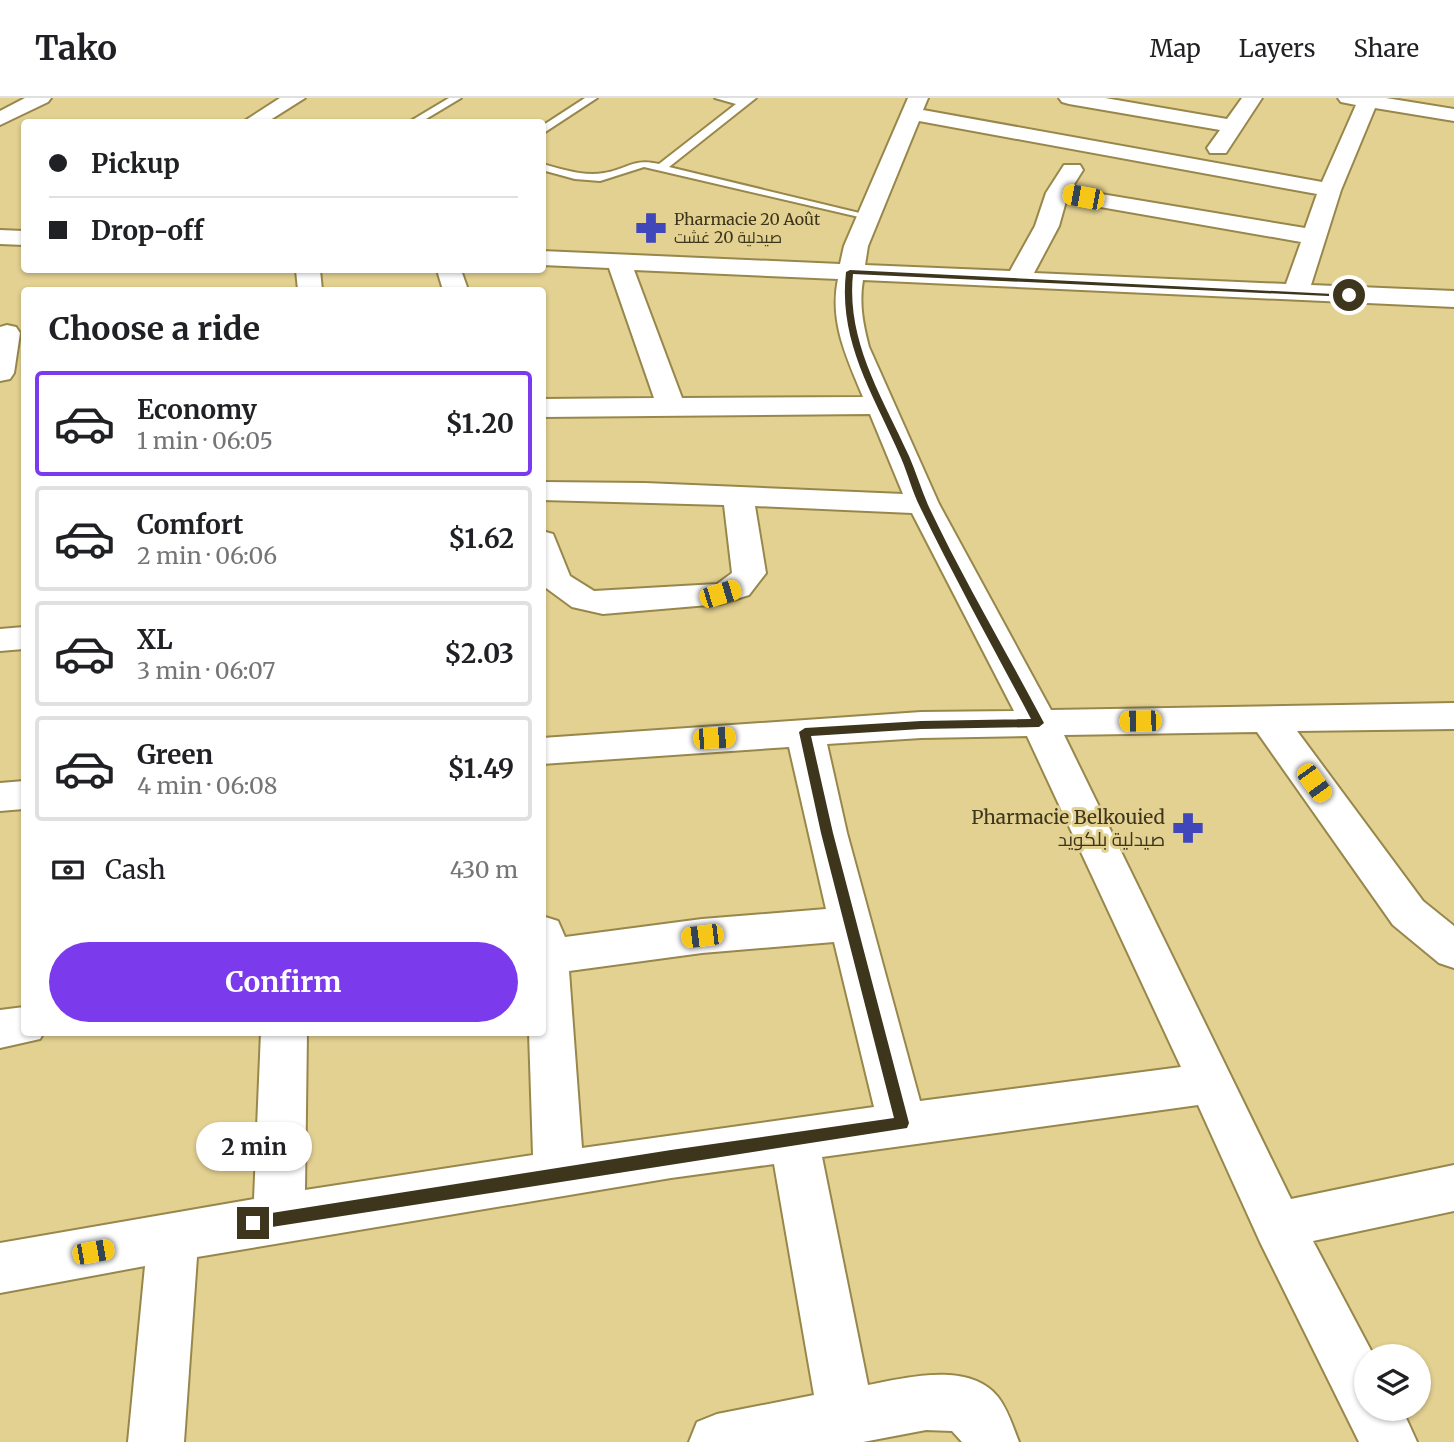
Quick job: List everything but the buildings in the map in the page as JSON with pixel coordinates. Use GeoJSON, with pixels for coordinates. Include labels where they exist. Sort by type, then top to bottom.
{"type":"FeatureCollection","features":[{"type":"Feature","properties":{"kind":"street"},"geometry":{"type":"LineString","coordinates":[[0,119],[41,98]]}},
{"type":"Feature","properties":{"kind":"street"},"geometry":{"type":"LineString","coordinates":[[258,119],[295,98]]}},
{"type":"Feature","properties":{"kind":"street"},"geometry":{"type":"LineString","coordinates":[[1069,98],[1233,126]]}},
{"type":"Feature","properties":{"kind":"street"},"geometry":{"type":"LineString","coordinates":[[1205,167],[1252,98]]}},
{"type":"Feature","properties":{"kind":"street"},"geometry":{"type":"LineString","coordinates":[[1296,292],[1362,99],[1454,115]]}},
{"type":"Feature","properties":{"kind":"street"},"geometry":{"type":"LineString","coordinates":[[1330,190],[1089,146],[915,106],[856,246],[847,297],[849,321],[856,347],[879,405],[905,457],[923,505],[1039,723],[1213,1083],[1278,1225],[1354,1374]]}},
{"type":"Feature","properties":{"kind":"street"},"geometry":{"type":"LineString","coordinates":[[1017,281],[1047,226],[1057,192],[1089,146]]}},
{"type":"Feature","properties":{"kind":"street"},"geometry":{"type":"LineString","coordinates":[[1057,192],[1313,237]]}},
{"type":"Feature","properties":{"kind":"street"},"geometry":{"type":"LineString","coordinates":[[0,237],[21,238]]}},
{"type":"Feature","properties":{"kind":"street"},"geometry":{"type":"LineString","coordinates":[[546,258],[1454,299]]}},
{"type":"Feature","properties":{"kind":"street"},"geometry":{"type":"LineString","coordinates":[[619,262],[671,406]]}},
{"type":"Feature","properties":{"kind":"street"},"geometry":{"type":"LineString","coordinates":[[0,373],[11,334]]}},
{"type":"Feature","properties":{"kind":"street"},"geometry":{"type":"LineString","coordinates":[[546,408],[879,405]]}},
{"type":"Feature","properties":{"kind":"street"},"geometry":{"type":"LineString","coordinates":[[546,491],[738,496],[923,505]]}},
{"type":"Feature","properties":{"kind":"street"},"geometry":{"type":"LineString","coordinates":[[546,555],[557,582],[584,600],[603,603],[720,594],[737,589],[749,573],[738,496]]}},
{"type":"Feature","properties":{"kind":"street"},"geometry":{"type":"LineString","coordinates":[[0,640],[21,638]]}},
{"type":"Feature","properties":{"kind":"street"},"geometry":{"type":"LineString","coordinates":[[546,751],[921,725],[1454,716]]}},
{"type":"Feature","properties":{"kind":"street"},"geometry":{"type":"LineString","coordinates":[[1268,718],[1408,913],[1454,951]]}},
{"type":"Feature","properties":{"kind":"street"},"geometry":{"type":"LineString","coordinates":[[805,732],[902,1123]]}},
{"type":"Feature","properties":{"kind":"street"},"geometry":{"type":"LineString","coordinates":[[0,797],[21,795]]}},
{"type":"Feature","properties":{"kind":"street"},"geometry":{"type":"LineString","coordinates":[[546,944],[702,936],[851,924]]}},
{"type":"Feature","properties":{"kind":"street"},"geometry":{"type":"LineString","coordinates":[[546,975],[559,1176]]}},
{"type":"Feature","properties":{"kind":"street"},"geometry":{"type":"LineString","coordinates":[[0,1029],[21,1026]]}},
{"type":"Feature","properties":{"kind":"street"},"geometry":{"type":"LineString","coordinates":[[279,1218],[284,1036]]}},
{"type":"Feature","properties":{"kind":"street"},"geometry":{"type":"LineString","coordinates":[[0,1268],[279,1218],[559,1176],[671,1156],[1213,1083]]}},
{"type":"Feature","properties":{"kind":"street"},"geometry":{"type":"LineString","coordinates":[[794,1139],[846,1417]]}},
{"type":"Feature","properties":{"kind":"street"},"geometry":{"type":"LineString","coordinates":[[1278,1225],[1454,1188]]}},
{"type":"Feature","properties":{"kind":"street"},"geometry":{"type":"LineString","coordinates":[[156,1442],[173,1238]]}},
{"type":"Feature","properties":{"kind":"street"},"geometry":{"type":"LineString","coordinates":[[717,1442],[926,1402],[955,1401],[970,1409],[985,1426],[991,1442]]}},
{"type":"Feature","properties":{"kind":"street"},"geometry":{"type":"LineString","coordinates":[[1378,1421],[1389,1442]]}},
{"type":"Feature","properties":{"kind":"lane"},"geometry":{"type":"LineString","coordinates":[[431,98],[453,100]]}},
{"type":"Feature","properties":{"kind":"lane"},"geometry":{"type":"LineString","coordinates":[[546,128],[592,98]]}},
{"type":"Feature","properties":{"kind":"lane"},"geometry":{"type":"LineString","coordinates":[[720,98],[748,100]]}},
{"type":"Feature","properties":{"kind":"lane"},"geometry":{"type":"LineString","coordinates":[[419,119],[453,100]]}},
{"type":"Feature","properties":{"kind":"lane"},"geometry":{"type":"LineString","coordinates":[[660,168],[748,100]]}},
{"type":"Feature","properties":{"kind":"lane"},"geometry":{"type":"LineString","coordinates":[[546,168],[594,177],[609,176],[639,164],[868,218]]}},
{"type":"Feature","properties":{"kind":"place","name":"Pharmacie 20 Août صيدلية 20 غشت"},"geometry":{"type":"Point","coordinates":[651,228]}},
{"type":"Feature","properties":{"kind":"place","name":"Pharmacie Belkouied صيدلية بلكويد"},"geometry":{"type":"Point","coordinates":[1188,828]}},
{"type":"Feature","properties":{"kind":"route"},"geometry":{"type":"LineString","coordinates":[[253,1223],[671,1156],[902,1123],[827,833],[805,732],[921,725],[1039,723],[923,505],[905,457],[879,405],[856,347],[849,321],[847,297],[850,272],[1349,295]]}}]}
